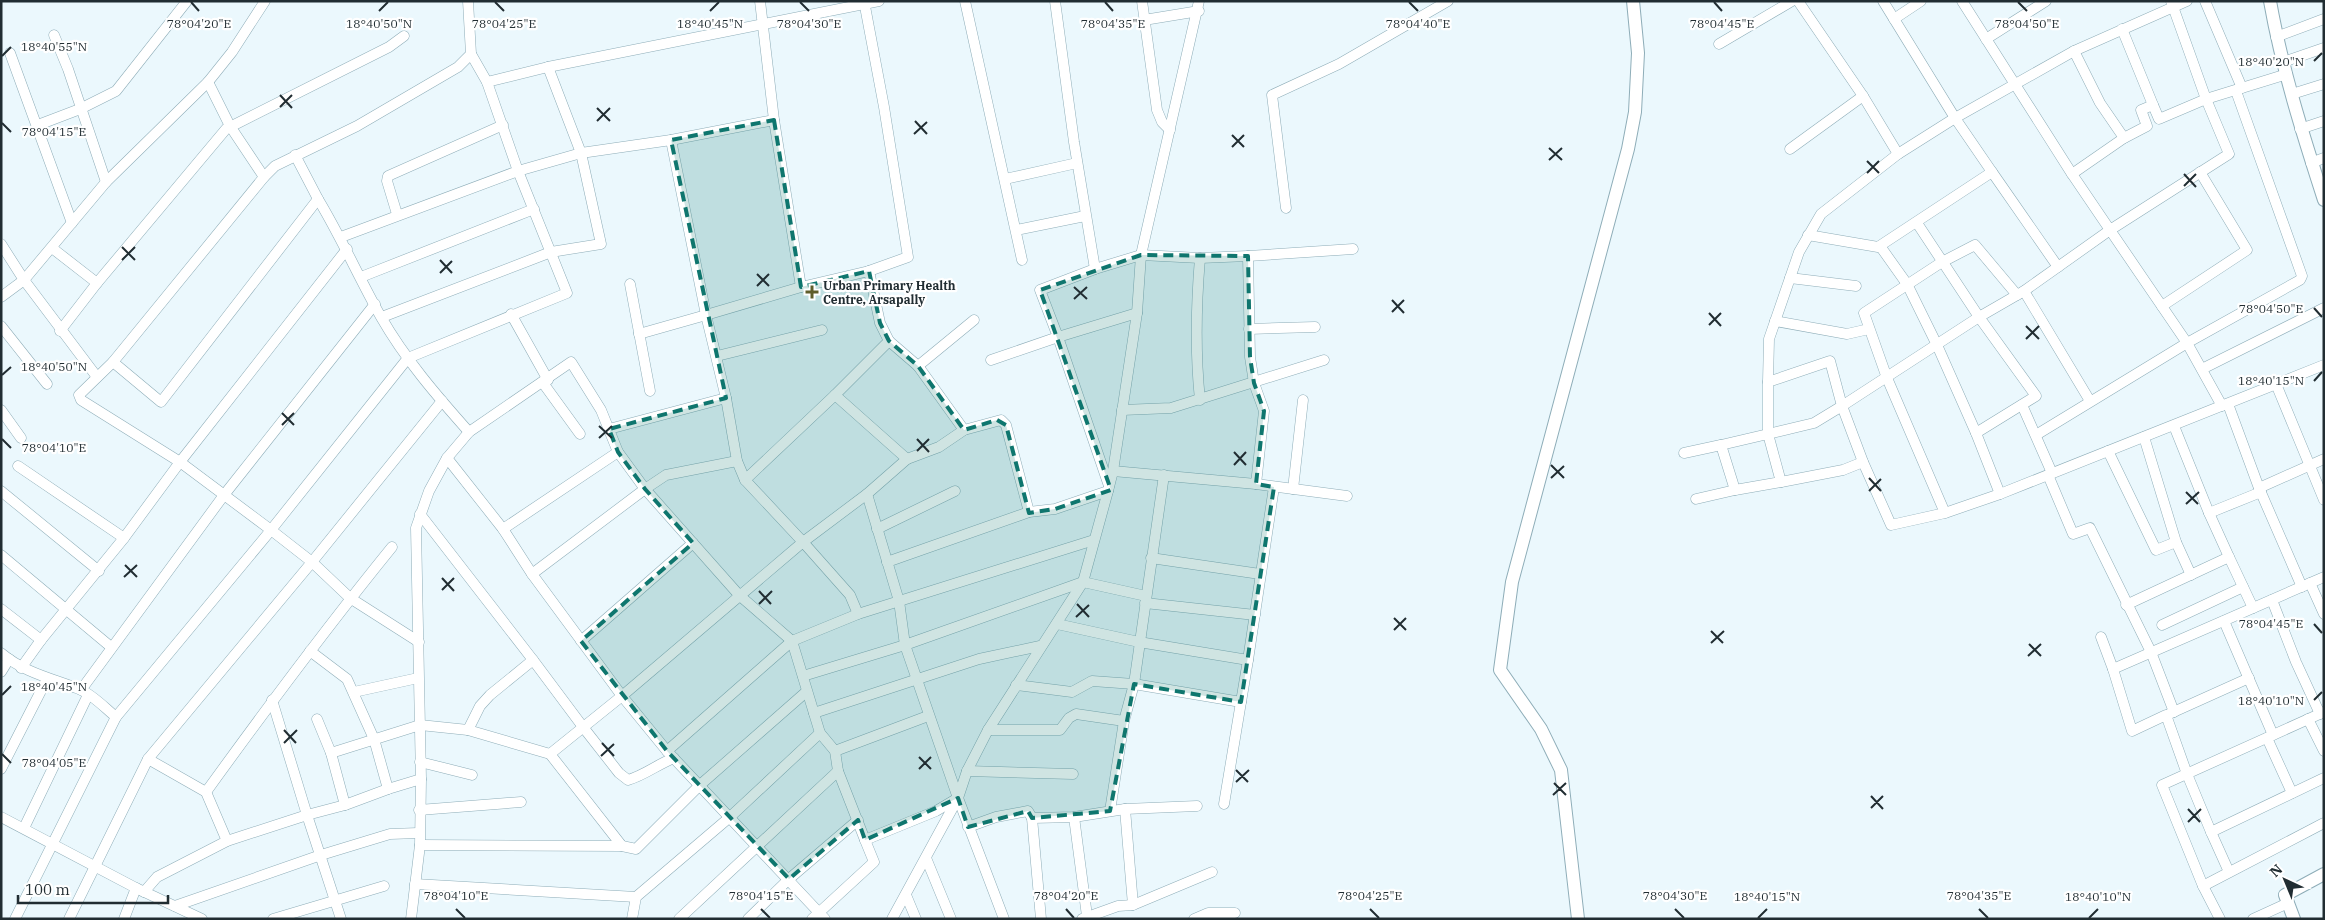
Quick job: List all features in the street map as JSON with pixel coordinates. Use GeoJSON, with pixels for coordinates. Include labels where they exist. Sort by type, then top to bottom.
{"type":"FeatureCollection","features":[{"type":"Feature","properties":{"kind":"street"},"geometry":{"type":"LineString","coordinates":[[38,125],[80,109],[116,92],[187,1]]}},
{"type":"Feature","properties":{"kind":"street"},"geometry":{"type":"LineString","coordinates":[[1,297],[24,280],[106,182],[208,82],[232,52],[265,1]]}},
{"type":"Feature","properties":{"kind":"street"},"geometry":{"type":"LineString","coordinates":[[15,919],[51,843],[116,717],[271,530],[408,358],[511,314],[566,293],[518,171],[487,82],[471,54],[468,1]]}},
{"type":"Feature","properties":{"kind":"street"},"geometry":{"type":"LineString","coordinates":[[760,1],[774,120],[800,287]]}},
{"type":"Feature","properties":{"kind":"street"},"geometry":{"type":"LineString","coordinates":[[487,82],[548,67],[879,1]]}},
{"type":"Feature","properties":{"kind":"street"},"geometry":{"type":"LineString","coordinates":[[965,1],[1022,260]]}},
{"type":"Feature","properties":{"kind":"street"},"geometry":{"type":"LineString","coordinates":[[1055,1],[1085,216],[1095,269]]}},
{"type":"Feature","properties":{"kind":"street"},"geometry":{"type":"LineString","coordinates":[[1142,1],[1158,115],[1170,130]]}},
{"type":"Feature","properties":{"kind":"street"},"geometry":{"type":"LineString","coordinates":[[1286,208],[1272,95],[1339,64],[1448,1]]}},
{"type":"Feature","properties":{"kind":"street"},"geometry":{"type":"LineString","coordinates":[[1578,919],[1561,770],[1541,729],[1500,670],[1512,582],[1628,149],[1635,112],[1638,53],[1633,1]]}},
{"type":"Feature","properties":{"kind":"street"},"geometry":{"type":"LineString","coordinates":[[1718,44],[1792,1]]}},
{"type":"Feature","properties":{"kind":"street"},"geometry":{"type":"LineString","coordinates":[[1798,1],[1863,96],[1898,154]]}},
{"type":"Feature","properties":{"kind":"street"},"geometry":{"type":"LineString","coordinates":[[1883,1],[1955,118],[2058,267]]}},
{"type":"Feature","properties":{"kind":"street"},"geometry":{"type":"LineString","coordinates":[[1894,19],[1920,1]]}},
{"type":"Feature","properties":{"kind":"street"},"geometry":{"type":"LineString","coordinates":[[1962,1],[2072,174],[2187,343],[2225,405],[2260,490],[2306,585],[2324,614]]}},
{"type":"Feature","properties":{"kind":"street"},"geometry":{"type":"LineString","coordinates":[[1986,39],[2046,1]]}},
{"type":"Feature","properties":{"kind":"street"},"geometry":{"type":"LineString","coordinates":[[1782,482],[1768,434],[1769,338],[1790,278],[1808,235],[1821,214],[1898,154],[2015,83],[2074,51],[2172,4],[2187,1]]}},
{"type":"Feature","properties":{"kind":"street"},"geometry":{"type":"LineString","coordinates":[[2036,435],[2187,343],[2302,278],[2238,90],[2205,1]]}},
{"type":"Feature","properties":{"kind":"street"},"geometry":{"type":"LineString","coordinates":[[2270,1],[2276,36],[2288,74],[2300,129],[2323,193]]}},
{"type":"Feature","properties":{"kind":"street"},"geometry":{"type":"LineString","coordinates":[[639,334],[800,287],[869,271],[908,257],[884,107],[864,3]]}},
{"type":"Feature","properties":{"kind":"street"},"geometry":{"type":"LineString","coordinates":[[1684,453],[1814,423],[1888,378],[1979,317],[2020,293],[2110,230],[2229,154],[2206,100],[2172,4]]}},
{"type":"Feature","properties":{"kind":"street"},"geometry":{"type":"LineString","coordinates":[[892,919],[958,798],[967,771],[988,730],[1040,646],[1057,624],[1083,582],[1113,471],[1137,313],[1141,255],[1199,6],[1144,20]]}},
{"type":"Feature","properties":{"kind":"street"},"geometry":{"type":"LineString","coordinates":[[2276,36],[2324,18]]}},
{"type":"Feature","properties":{"kind":"street"},"geometry":{"type":"LineString","coordinates":[[2122,29],[2159,119],[2206,100],[2288,74]]}},
{"type":"Feature","properties":{"kind":"street"},"geometry":{"type":"LineString","coordinates":[[54,35],[68,69],[106,182]]}},
{"type":"Feature","properties":{"kind":"street"},"geometry":{"type":"LineString","coordinates":[[60,331],[97,283],[230,126],[389,47],[404,36]]}},
{"type":"Feature","properties":{"kind":"street"},"geometry":{"type":"LineString","coordinates":[[2283,62],[2324,48]]}},
{"type":"Feature","properties":{"kind":"street"},"geometry":{"type":"LineString","coordinates":[[2074,51],[2100,103],[2124,138]]}},
{"type":"Feature","properties":{"kind":"street"},"geometry":{"type":"LineString","coordinates":[[10,53],[38,125],[72,223]]}},
{"type":"Feature","properties":{"kind":"street"},"geometry":{"type":"LineString","coordinates":[[419,642],[350,598],[312,562],[180,462],[80,399],[80,392],[113,362],[275,166],[357,126],[458,67],[471,54]]}},
{"type":"Feature","properties":{"kind":"street"},"geometry":{"type":"LineString","coordinates":[[382,317],[551,252],[601,244],[581,153],[548,67]]}},
{"type":"Feature","properties":{"kind":"street"},"geometry":{"type":"LineString","coordinates":[[208,82],[230,126],[264,177]]}},
{"type":"Feature","properties":{"kind":"street"},"geometry":{"type":"LineString","coordinates":[[2292,94],[2324,84]]}},
{"type":"Feature","properties":{"kind":"street"},"geometry":{"type":"LineString","coordinates":[[1790,149],[1863,96]]}},
{"type":"Feature","properties":{"kind":"street"},"geometry":{"type":"LineString","coordinates":[[2072,174],[2124,138],[2148,126],[2141,110],[2153,105]]}},
{"type":"Feature","properties":{"kind":"street"},"geometry":{"type":"LineString","coordinates":[[341,236],[518,171],[581,153],[671,140],[774,120]]}},
{"type":"Feature","properties":{"kind":"street"},"geometry":{"type":"LineString","coordinates":[[2300,129],[2324,121]]}},
{"type":"Feature","properties":{"kind":"street"},"geometry":{"type":"LineString","coordinates":[[397,214],[387,181],[388,176],[503,125]]}},
{"type":"Feature","properties":{"kind":"street"},"geometry":{"type":"LineString","coordinates":[[671,140],[706,314],[726,398],[737,461],[745,480],[850,595],[858,614]]}},
{"type":"Feature","properties":{"kind":"street"},"geometry":{"type":"LineString","coordinates":[[295,155],[318,199],[341,236],[382,317],[408,358],[442,401],[470,432]]}},
{"type":"Feature","properties":{"kind":"street"},"geometry":{"type":"LineString","coordinates":[[2311,163],[2324,158]]}},
{"type":"Feature","properties":{"kind":"street"},"geometry":{"type":"LineString","coordinates":[[1005,179],[1078,163]]}},
{"type":"Feature","properties":{"kind":"street"},"geometry":{"type":"LineString","coordinates":[[1808,235],[1874,248],[1880,246],[1992,172]]}},
{"type":"Feature","properties":{"kind":"street"},"geometry":{"type":"LineString","coordinates":[[2162,306],[2247,250],[2200,172]]}},
{"type":"Feature","properties":{"kind":"street"},"geometry":{"type":"LineString","coordinates":[[113,362],[161,402],[318,199]]}},
{"type":"Feature","properties":{"kind":"street"},"geometry":{"type":"LineString","coordinates":[[361,277],[534,209]]}},
{"type":"Feature","properties":{"kind":"street"},"geometry":{"type":"LineString","coordinates":[[1016,230],[1085,216]]}},
{"type":"Feature","properties":{"kind":"street"},"geometry":{"type":"LineString","coordinates":[[1917,223],[1979,317],[2036,396],[1976,433]]}},
{"type":"Feature","properties":{"kind":"street"},"geometry":{"type":"LineString","coordinates":[[1945,513],[1868,329],[1864,313],[1942,262],[1976,245],[1984,238]]}},
{"type":"Feature","properties":{"kind":"street"},"geometry":{"type":"LineString","coordinates":[[1,244],[60,331],[97,378]]}},
{"type":"Feature","properties":{"kind":"street"},"geometry":{"type":"LineString","coordinates":[[1976,245],[2020,293],[2090,401]]}},
{"type":"Feature","properties":{"kind":"street"},"geometry":{"type":"LineString","coordinates":[[1880,246],[1907,284],[1937,345],[1976,433],[2000,494]]}},
{"type":"Feature","properties":{"kind":"street"},"geometry":{"type":"LineString","coordinates":[[52,248],[97,283]]}},
{"type":"Feature","properties":{"kind":"street"},"geometry":{"type":"LineString","coordinates":[[21,668],[347,249]]}},
{"type":"Feature","properties":{"kind":"street"},"geometry":{"type":"LineString","coordinates":[[1109,489],[1058,337],[1040,290],[1095,269],[1141,255],[1200,258],[1353,249]]}},
{"type":"Feature","properties":{"kind":"street"},"geometry":{"type":"LineString","coordinates":[[1248,256],[1250,357],[1254,383],[1264,411],[1256,484]]}},
{"type":"Feature","properties":{"kind":"street"},"geometry":{"type":"LineString","coordinates":[[1200,258],[1196,327],[1196,370],[1200,400]]}},
{"type":"Feature","properties":{"kind":"street"},"geometry":{"type":"LineString","coordinates":[[869,271],[880,323],[889,341],[918,366],[964,430]]}},
{"type":"Feature","properties":{"kind":"street"},"geometry":{"type":"LineString","coordinates":[[1790,278],[1856,286]]}},
{"type":"Feature","properties":{"kind":"street"},"geometry":{"type":"LineString","coordinates":[[630,284],[650,391]]}},
{"type":"Feature","properties":{"kind":"street"},"geometry":{"type":"LineString","coordinates":[[24,828],[84,692],[112,647],[224,495],[375,304]]}},
{"type":"Feature","properties":{"kind":"street"},"geometry":{"type":"LineString","coordinates":[[2202,369],[2324,308]]}},
{"type":"Feature","properties":{"kind":"street"},"geometry":{"type":"LineString","coordinates":[[991,360],[1137,313]]}},
{"type":"Feature","properties":{"kind":"street"},"geometry":{"type":"LineString","coordinates":[[511,314],[545,381],[580,434]]}},
{"type":"Feature","properties":{"kind":"street"},"geometry":{"type":"LineString","coordinates":[[918,366],[974,320]]}},
{"type":"Feature","properties":{"kind":"street"},"geometry":{"type":"LineString","coordinates":[[1775,321],[1847,334],[1868,329]]}},
{"type":"Feature","properties":{"kind":"street"},"geometry":{"type":"LineString","coordinates":[[1,326],[47,384]]}},
{"type":"Feature","properties":{"kind":"street"},"geometry":{"type":"LineString","coordinates":[[1249,329],[1315,327]]}},
{"type":"Feature","properties":{"kind":"street"},"geometry":{"type":"LineString","coordinates":[[717,356],[822,330]]}},
{"type":"Feature","properties":{"kind":"street"},"geometry":{"type":"LineString","coordinates":[[745,480],[889,341]]}},
{"type":"Feature","properties":{"kind":"street"},"geometry":{"type":"LineString","coordinates":[[1122,410],[1171,408],[1324,360]]}},
{"type":"Feature","properties":{"kind":"street"},"geometry":{"type":"LineString","coordinates":[[1768,382],[1830,361],[1842,406],[1863,462],[1891,525],[1945,513],[2000,494],[2174,426],[2324,364]]}},
{"type":"Feature","properties":{"kind":"street"},"geometry":{"type":"LineString","coordinates":[[410,919],[420,845],[418,833],[421,779],[416,528],[420,514],[429,491],[447,458],[470,432],[571,362],[601,410],[618,452],[645,489],[739,595],[792,641],[820,733],[835,751],[838,771],[874,862],[819,917],[789,879],[671,755],[622,696],[532,574],[503,529],[447,458]]}},
{"type":"Feature","properties":{"kind":"street"},"geometry":{"type":"LineString","coordinates":[[2276,384],[2308,466],[2324,500]]}},
{"type":"Feature","properties":{"kind":"street"},"geometry":{"type":"LineString","coordinates":[[835,395],[907,459]]}},
{"type":"Feature","properties":{"kind":"street"},"geometry":{"type":"LineString","coordinates":[[609,429],[726,398]]}},
{"type":"Feature","properties":{"kind":"street"},"geometry":{"type":"LineString","coordinates":[[1293,489],[1303,400]]}},
{"type":"Feature","properties":{"kind":"street"},"geometry":{"type":"LineString","coordinates":[[69,919],[148,759],[312,562],[442,401]]}},
{"type":"Feature","properties":{"kind":"street"},"geometry":{"type":"LineString","coordinates":[[2022,406],[2036,435],[2073,534],[2090,528],[2126,605],[2151,652],[2187,774],[2229,872]]}},
{"type":"Feature","properties":{"kind":"street"},"geometry":{"type":"LineString","coordinates":[[3,416],[21,438]]}},
{"type":"Feature","properties":{"kind":"street"},"geometry":{"type":"LineString","coordinates":[[550,754],[622,696],[803,542],[867,494],[907,459],[939,447],[964,430],[997,420],[1001,420],[1006,425],[1029,512]]}},
{"type":"Feature","properties":{"kind":"street"},"geometry":{"type":"LineString","coordinates":[[2174,426],[2209,514],[2253,608]]}},
{"type":"Feature","properties":{"kind":"street"},"geometry":{"type":"LineString","coordinates":[[2144,437],[2176,542],[2191,576]]}},
{"type":"Feature","properties":{"kind":"street"},"geometry":{"type":"LineString","coordinates":[[1721,444],[1735,490]]}},
{"type":"Feature","properties":{"kind":"street"},"geometry":{"type":"LineString","coordinates":[[2108,451],[2156,550],[2176,542]]}},
{"type":"Feature","properties":{"kind":"street"},"geometry":{"type":"LineString","coordinates":[[503,529],[618,452]]}},
{"type":"Feature","properties":{"kind":"street"},"geometry":{"type":"LineString","coordinates":[[2209,514],[2324,460]]}},
{"type":"Feature","properties":{"kind":"street"},"geometry":{"type":"LineString","coordinates":[[532,574],[666,475],[737,461]]}},
{"type":"Feature","properties":{"kind":"street"},"geometry":{"type":"LineString","coordinates":[[1696,499],[1843,470],[1863,462]]}},
{"type":"Feature","properties":{"kind":"street"},"geometry":{"type":"LineString","coordinates":[[18,466],[124,538]]}},
{"type":"Feature","properties":{"kind":"street"},"geometry":{"type":"LineString","coordinates":[[1113,471],[1256,484],[1347,496]]}},
{"type":"Feature","properties":{"kind":"street"},"geometry":{"type":"LineString","coordinates":[[1110,812],[1124,721],[1134,684],[1164,475]]}},
{"type":"Feature","properties":{"kind":"street"},"geometry":{"type":"LineString","coordinates":[[1224,804],[1274,486]]}},
{"type":"Feature","properties":{"kind":"street"},"geometry":{"type":"LineString","coordinates":[[887,562],[1029,512],[1055,509],[1109,489]]}},
{"type":"Feature","properties":{"kind":"street"},"geometry":{"type":"LineString","coordinates":[[1,491],[98,570]]}},
{"type":"Feature","properties":{"kind":"street"},"geometry":{"type":"LineString","coordinates":[[877,529],[955,491]]}},
{"type":"Feature","properties":{"kind":"street"},"geometry":{"type":"LineString","coordinates":[[867,494],[898,601],[904,645],[968,826],[1004,919]]}},
{"type":"Feature","properties":{"kind":"street"},"geometry":{"type":"LineString","coordinates":[[420,514],[583,727],[620,773],[628,780],[642,775],[671,755],[792,641],[858,614],[1094,540]]}},
{"type":"Feature","properties":{"kind":"street"},"geometry":{"type":"LineString","coordinates":[[581,641],[694,543]]}},
{"type":"Feature","properties":{"kind":"street"},"geometry":{"type":"LineString","coordinates":[[206,792],[272,700],[350,598],[392,548]]}},
{"type":"Feature","properties":{"kind":"street"},"geometry":{"type":"LineString","coordinates":[[1,555],[112,647]]}},
{"type":"Feature","properties":{"kind":"street"},"geometry":{"type":"LineString","coordinates":[[2126,605],[2229,557]]}},
{"type":"Feature","properties":{"kind":"street"},"geometry":{"type":"LineString","coordinates":[[1151,558],[1260,574]]}},
{"type":"Feature","properties":{"kind":"street"},"geometry":{"type":"LineString","coordinates":[[2113,669],[2324,577]]}},
{"type":"Feature","properties":{"kind":"street"},"geometry":{"type":"LineString","coordinates":[[803,676],[904,645],[1083,582],[1146,600],[1255,615]]}},
{"type":"Feature","properties":{"kind":"street"},"geometry":{"type":"LineString","coordinates":[[2162,625],[2243,587]]}},
{"type":"Feature","properties":{"kind":"street"},"geometry":{"type":"LineString","coordinates":[[2220,919],[2203,886],[2162,785],[2322,713],[2296,662],[2272,600]]}},
{"type":"Feature","properties":{"kind":"street"},"geometry":{"type":"LineString","coordinates":[[1,609],[41,640]]}},
{"type":"Feature","properties":{"kind":"street"},"geometry":{"type":"LineString","coordinates":[[2224,621],[2292,793]]}},
{"type":"Feature","properties":{"kind":"street"},"geometry":{"type":"LineString","coordinates":[[1057,624],[1139,642],[1248,660]]}},
{"type":"Feature","properties":{"kind":"street"},"geometry":{"type":"LineString","coordinates":[[2101,638],[2113,669],[2132,731],[2248,678]]}},
{"type":"Feature","properties":{"kind":"street"},"geometry":{"type":"LineString","coordinates":[[814,713],[979,659],[1040,646]]}},
{"type":"Feature","properties":{"kind":"street"},"geometry":{"type":"LineString","coordinates":[[310,651],[347,679],[374,738],[388,788]]}},
{"type":"Feature","properties":{"kind":"street"},"geometry":{"type":"LineString","coordinates":[[1,672],[5,656],[21,668],[84,692],[116,717]]}},
{"type":"Feature","properties":{"kind":"street"},"geometry":{"type":"LineString","coordinates":[[468,730],[480,706],[490,695],[533,660]]}},
{"type":"Feature","properties":{"kind":"street"},"geometry":{"type":"LineString","coordinates":[[354,692],[418,678]]}},
{"type":"Feature","properties":{"kind":"street"},"geometry":{"type":"LineString","coordinates":[[1,769],[47,679]]}},
{"type":"Feature","properties":{"kind":"street"},"geometry":{"type":"LineString","coordinates":[[1016,685],[1072,692],[1092,681],[1134,684],[1241,702]]}},
{"type":"Feature","properties":{"kind":"street"},"geometry":{"type":"LineString","coordinates":[[420,845],[622,846],[636,849],[700,786],[806,692]]}},
{"type":"Feature","properties":{"kind":"street"},"geometry":{"type":"LineString","coordinates":[[272,700],[341,919]]}},
{"type":"Feature","properties":{"kind":"street"},"geometry":{"type":"LineString","coordinates":[[988,730],[1060,730],[1069,718],[1076,714],[1124,721]]}},
{"type":"Feature","properties":{"kind":"street"},"geometry":{"type":"LineString","coordinates":[[835,751],[928,716]]}},
{"type":"Feature","properties":{"kind":"street"},"geometry":{"type":"LineString","coordinates":[[317,719],[331,753],[345,805]]}},
{"type":"Feature","properties":{"kind":"street"},"geometry":{"type":"LineString","coordinates":[[2308,719],[2324,751]]}},
{"type":"Feature","properties":{"kind":"street"},"geometry":{"type":"LineString","coordinates":[[331,753],[420,725],[468,730],[550,754],[622,846]]}},
{"type":"Feature","properties":{"kind":"street"},"geometry":{"type":"LineString","coordinates":[[632,919],[636,897],[730,817],[820,733]]}},
{"type":"Feature","properties":{"kind":"street"},"geometry":{"type":"LineString","coordinates":[[148,759],[206,792],[227,841]]}},
{"type":"Feature","properties":{"kind":"street"},"geometry":{"type":"LineString","coordinates":[[420,762],[472,775]]}},
{"type":"Feature","properties":{"kind":"street"},"geometry":{"type":"LineString","coordinates":[[679,919],[838,771]]}},
{"type":"Feature","properties":{"kind":"street"},"geometry":{"type":"LineString","coordinates":[[967,771],[1073,774]]}},
{"type":"Feature","properties":{"kind":"street"},"geometry":{"type":"LineString","coordinates":[[2211,832],[2324,778]]}},
{"type":"Feature","properties":{"kind":"street"},"geometry":{"type":"LineString","coordinates":[[124,919],[140,890],[157,877],[227,841],[307,815],[345,805],[388,788],[421,779]]}},
{"type":"Feature","properties":{"kind":"street"},"geometry":{"type":"LineString","coordinates":[[865,840],[936,811],[958,798]]}},
{"type":"Feature","properties":{"kind":"street"},"geometry":{"type":"LineString","coordinates":[[419,810],[521,802]]}},
{"type":"Feature","properties":{"kind":"street"},"geometry":{"type":"LineString","coordinates":[[1032,818],[1074,817],[1125,809],[1197,806]]}},
{"type":"Feature","properties":{"kind":"street"},"geometry":{"type":"LineString","coordinates":[[1125,809],[1133,905]]}},
{"type":"Feature","properties":{"kind":"street"},"geometry":{"type":"LineString","coordinates":[[968,826],[996,817],[1028,811],[1032,818],[1041,919]]}},
{"type":"Feature","properties":{"kind":"street"},"geometry":{"type":"LineString","coordinates":[[1,817],[140,890],[202,919]]}},
{"type":"Feature","properties":{"kind":"street"},"geometry":{"type":"LineString","coordinates":[[1074,817],[1084,918],[1118,906],[1133,905],[1212,872]]}},
{"type":"Feature","properties":{"kind":"street"},"geometry":{"type":"LineString","coordinates":[[748,919],[789,879],[858,820]]}},
{"type":"Feature","properties":{"kind":"street"},"geometry":{"type":"LineString","coordinates":[[2203,886],[2324,823]]}},
{"type":"Feature","properties":{"kind":"street"},"geometry":{"type":"LineString","coordinates":[[175,906],[321,855],[390,834],[399,832],[418,833]]}},
{"type":"Feature","properties":{"kind":"street"},"geometry":{"type":"LineString","coordinates":[[926,858],[951,919]]}},
{"type":"Feature","properties":{"kind":"street"},"geometry":{"type":"LineString","coordinates":[[2294,919],[2285,896],[2324,874]]}},
{"type":"Feature","properties":{"kind":"street"},"geometry":{"type":"LineString","coordinates":[[415,884],[636,897]]}},
{"type":"Feature","properties":{"kind":"street"},"geometry":{"type":"LineString","coordinates":[[273,919],[299,915],[335,900],[384,886]]}},
{"type":"Feature","properties":{"kind":"street"},"geometry":{"type":"LineString","coordinates":[[906,896],[916,919]]}},
{"type":"Feature","properties":{"kind":"street"},"geometry":{"type":"LineString","coordinates":[[2253,919],[2288,903]]}},
{"type":"Feature","properties":{"kind":"street"},"geometry":{"type":"LineString","coordinates":[[1194,919],[1208,913],[1235,914]]}},
{"type":"Feature","properties":{"kind":"highlighted area"},"geometry":{"type":"Polygon","coordinates":[[[774,120],[801,287],[869,271],[880,323],[889,341],[918,366],[964,430],[997,420],[1006,425],[1029,513],[1055,509],[1111,490],[1040,290],[1141,255],[1248,256],[1250,357],[1254,383],[1264,411],[1256,484],[1274,487],[1248,660],[1241,702],[1134,684],[1110,811],[1032,818],[1028,811],[968,827],[958,798],[865,840],[858,820],[789,879],[667,751],[581,641],[693,543],[645,489],[618,452],[609,429],[726,398],[671,140],[774,120]]]}},
{"type":"Feature","properties":{"kind":"place","name":"Urban Primary Health Centre, Arsapally"},"geometry":{"type":"Point","coordinates":[812,292]}}]}
